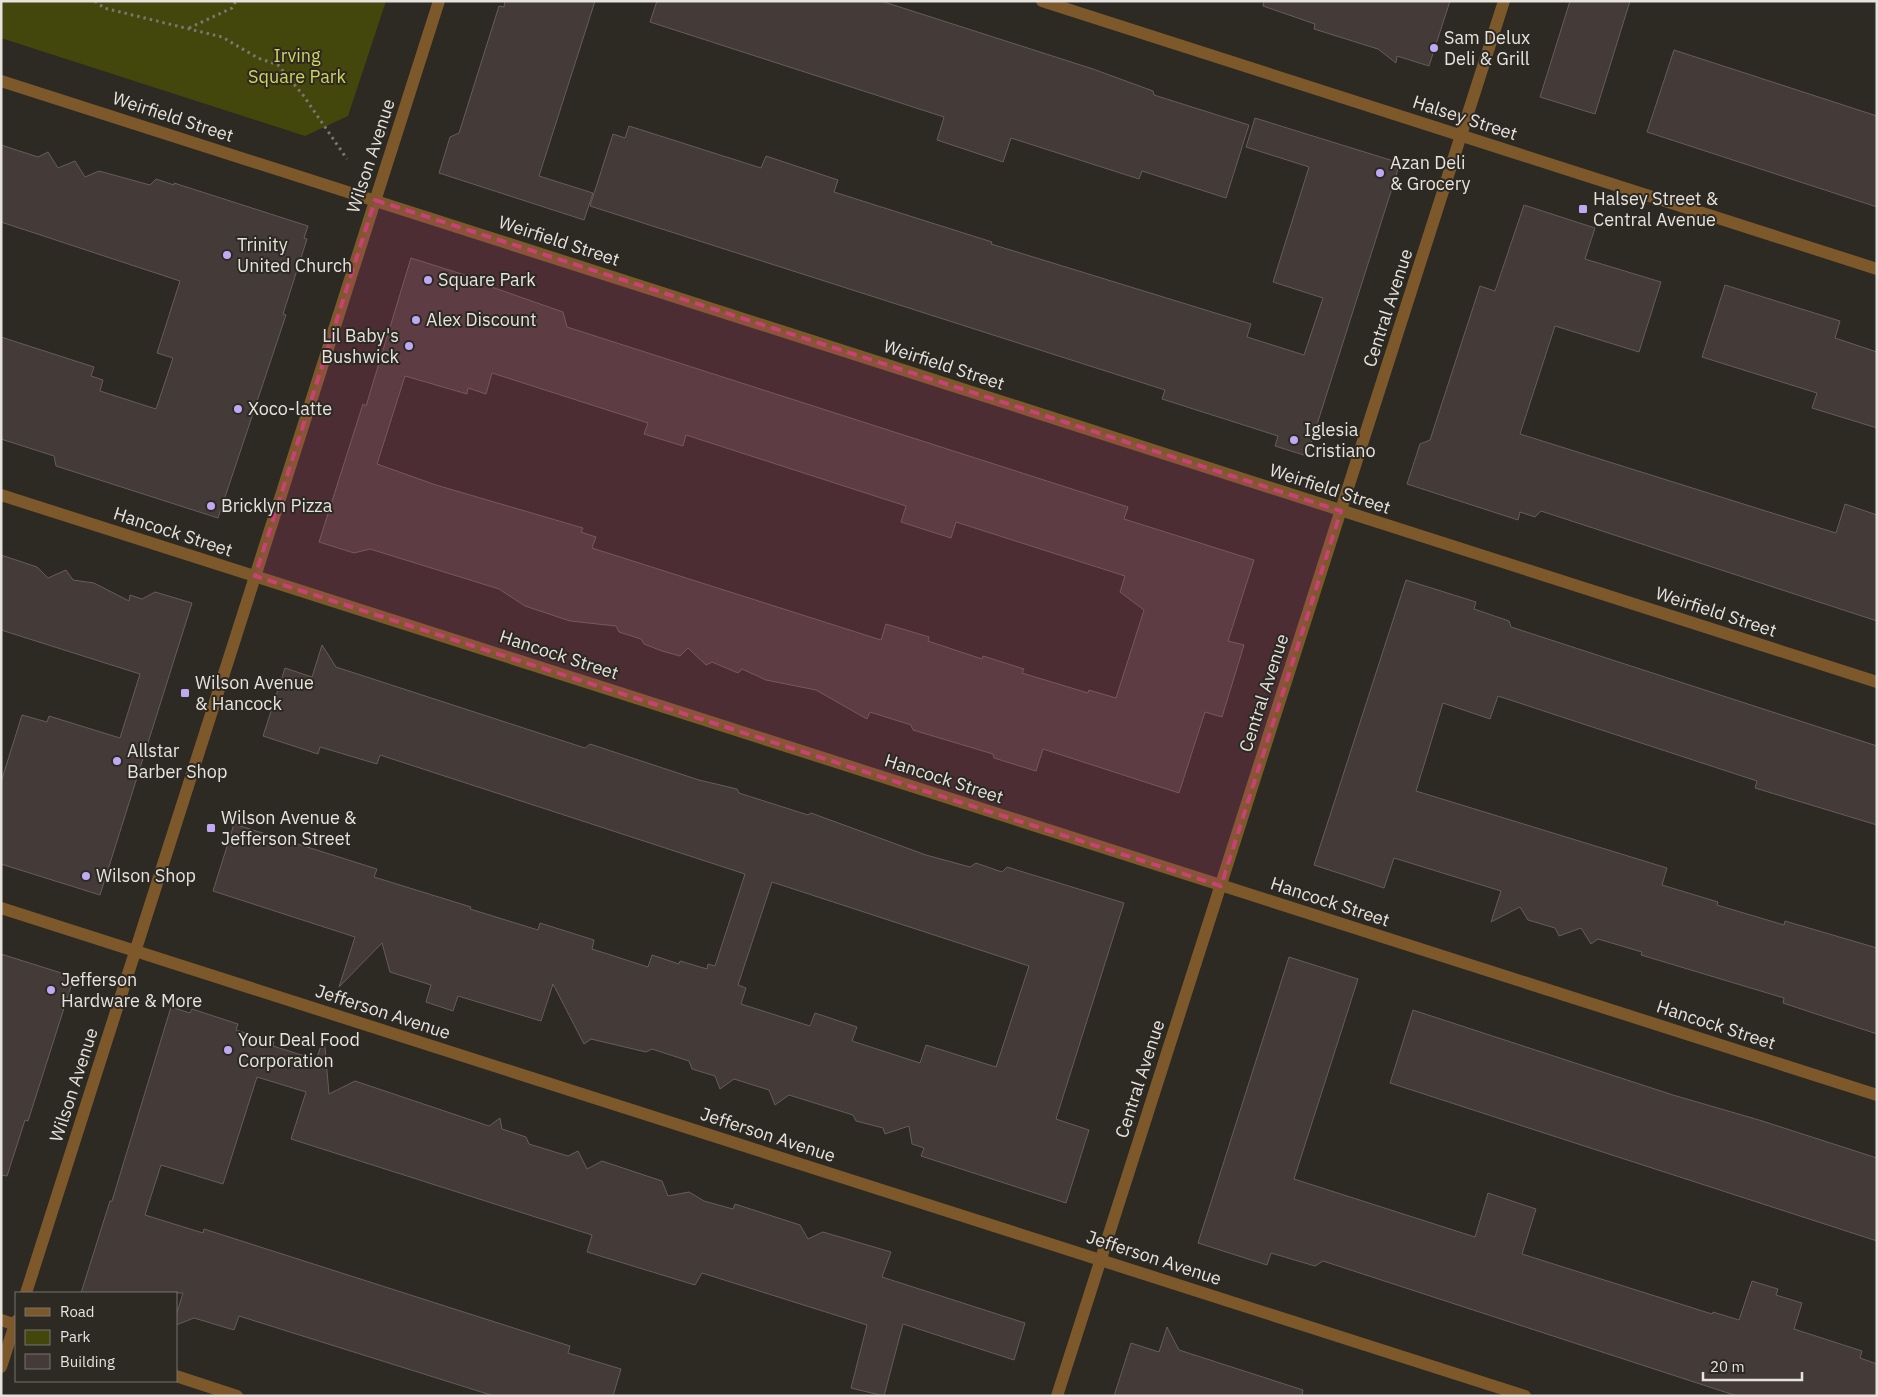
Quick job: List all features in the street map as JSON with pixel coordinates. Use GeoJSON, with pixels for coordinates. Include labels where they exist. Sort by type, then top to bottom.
{"type":"FeatureCollection","features":[{"type":"Feature","properties":{"kind":"street","name":"Wilson Avenue"},"geometry":{"type":"LineString","coordinates":[[26,1292],[439,1]]}},
{"type":"Feature","properties":{"kind":"street","name":"Halsey Street"},"geometry":{"type":"LineString","coordinates":[[1042,1],[1877,269]]}},
{"type":"Feature","properties":{"kind":"street","name":"Central Avenue"},"geometry":{"type":"LineString","coordinates":[[1057,1396],[1504,1]]}},
{"type":"Feature","properties":{"kind":"street","name":"Weirfield Street"},"geometry":{"type":"LineString","coordinates":[[1,81],[1877,682]]}},
{"type":"Feature","properties":{"kind":"street","name":"Hancock Street"},"geometry":{"type":"LineString","coordinates":[[1,495],[1877,1095]]}},
{"type":"Feature","properties":{"kind":"street","name":"Jefferson Avenue"},"geometry":{"type":"LineString","coordinates":[[1,908],[1525,1396]]}},
{"type":"Feature","properties":{"kind":"street"},"geometry":{"type":"LineString","coordinates":[[1,1320],[15,1324]]}},
{"type":"Feature","properties":{"kind":"street"},"geometry":{"type":"LineString","coordinates":[[1,1367],[15,1327]]}},
{"type":"Feature","properties":{"kind":"street"},"geometry":{"type":"LineString","coordinates":[[178,1377],[237,1396]]}},
{"type":"Feature","properties":{"kind":"path"},"geometry":{"type":"LineString","coordinates":[[95,1],[104,8],[162,24],[189,28],[222,37],[258,58],[278,66],[303,96],[347,159]]}},
{"type":"Feature","properties":{"kind":"path"},"geometry":{"type":"LineString","coordinates":[[189,28],[232,8],[236,1]]}},
{"type":"Feature","properties":{"kind":"highlighted area"},"geometry":{"type":"Polygon","coordinates":[[[375,200],[1341,511],[1221,886],[255,576],[375,200]]]}},
{"type":"Feature","properties":{"kind":"green space","name":"Irving Square Park"},"geometry":{"type":"Polygon","coordinates":[[[1,1],[386,1],[348,116],[305,136],[1,38],[1,1]]]}},
{"type":"Feature","properties":{"kind":"building"},"geometry":{"type":"Polygon","coordinates":[[[505,1],[595,1],[539,176],[593,193],[584,220],[439,173],[450,137],[459,133],[499,6],[504,7],[505,1]]]}},
{"type":"Feature","properties":{"kind":"building"},"geometry":{"type":"Polygon","coordinates":[[[657,1],[881,1],[1093,69],[1153,91],[1154,95],[1249,125],[1226,198],[1142,171],[1139,179],[1011,138],[1003,162],[937,140],[944,117],[650,22],[657,1]]]}},
{"type":"Feature","properties":{"kind":"building"},"geometry":{"type":"Polygon","coordinates":[[[1264,1],[1450,1],[1429,66],[1397,56],[1396,63],[1378,49],[1314,29],[1315,24],[1263,6],[1264,1]]]}},
{"type":"Feature","properties":{"kind":"building"},"geometry":{"type":"Polygon","coordinates":[[[1570,1],[1630,1],[1595,114],[1540,97],[1570,1]]]}},
{"type":"Feature","properties":{"kind":"building"},"geometry":{"type":"Polygon","coordinates":[[[1674,50],[1877,116],[1877,207],[1647,132],[1674,50]]]}},
{"type":"Feature","properties":{"kind":"building"},"geometry":{"type":"Polygon","coordinates":[[[1255,118],[1400,163],[1307,456],[1275,446],[1278,436],[1162,399],[1165,390],[590,206],[613,134],[625,138],[629,126],[761,168],[766,156],[838,180],[834,192],[992,242],[991,244],[1251,324],[1247,337],[1304,355],[1323,298],[1273,282],[1309,167],[1246,147],[1255,118]]]}},
{"type":"Feature","properties":{"kind":"building"},"geometry":{"type":"Polygon","coordinates":[[[1,145],[38,157],[48,152],[58,168],[75,161],[85,177],[99,171],[150,185],[156,179],[308,226],[304,238],[307,239],[283,314],[286,315],[218,518],[56,466],[54,456],[1,439],[1,337],[94,367],[91,376],[103,380],[100,391],[156,409],[173,358],[157,353],[180,281],[1,222],[1,145]]]}},
{"type":"Feature","properties":{"kind":"building"},"geometry":{"type":"Polygon","coordinates":[[[1524,205],[1595,228],[1585,259],[1661,282],[1639,352],[1555,326],[1520,434],[1836,533],[1845,504],[1877,515],[1877,621],[1541,511],[1535,517],[1520,512],[1518,520],[1407,484],[1420,444],[1430,440],[1480,286],[1495,291],[1524,205]]]}},
{"type":"Feature","properties":{"kind":"building"},"geometry":{"type":"Polygon","coordinates":[[[411,258],[484,281],[483,284],[563,312],[567,327],[1128,507],[1124,519],[1254,560],[1228,641],[1244,645],[1222,717],[1205,712],[1179,793],[1043,749],[1036,771],[994,758],[993,754],[913,730],[911,725],[870,712],[867,719],[816,690],[766,680],[742,669],[738,673],[712,662],[706,665],[688,648],[680,656],[662,651],[644,644],[641,639],[619,632],[616,626],[570,621],[525,606],[499,589],[370,549],[354,553],[319,542],[363,404],[366,406],[411,258]],[[492,373],[486,394],[468,388],[467,394],[405,376],[377,464],[436,485],[583,528],[581,532],[596,537],[592,548],[881,640],[886,624],[929,637],[928,641],[982,659],[983,656],[1024,669],[1022,673],[1088,693],[1089,690],[1116,698],[1144,610],[1120,592],[1125,576],[956,522],[951,538],[901,522],[906,506],[686,435],[683,446],[644,434],[648,423],[492,373]]]}},
{"type":"Feature","properties":{"kind":"building"},"geometry":{"type":"Polygon","coordinates":[[[1725,285],[1840,321],[1835,338],[1877,352],[1877,428],[1812,408],[1817,393],[1702,357],[1725,285]]]}},
{"type":"Feature","properties":{"kind":"building"},"geometry":{"type":"Polygon","coordinates":[[[1,555],[37,567],[48,578],[66,570],[73,580],[94,583],[129,601],[130,595],[142,599],[155,592],[192,603],[100,895],[1,864],[1,782],[22,715],[47,722],[49,716],[120,738],[140,674],[1,630],[1,555]]]}},
{"type":"Feature","properties":{"kind":"building"},"geometry":{"type":"Polygon","coordinates":[[[1406,580],[1476,602],[1474,609],[1509,621],[1511,627],[1877,746],[1877,825],[1755,788],[1757,781],[1498,696],[1490,719],[1443,703],[1416,791],[1667,868],[1662,885],[1718,902],[1717,905],[1784,925],[1785,921],[1877,948],[1877,1034],[1783,1003],[1784,998],[1641,955],[1642,952],[1598,939],[1591,944],[1581,928],[1559,936],[1555,928],[1528,920],[1520,907],[1491,922],[1501,891],[1394,858],[1384,888],[1314,865],[1406,580]]]}},
{"type":"Feature","properties":{"kind":"building"},"geometry":{"type":"Polygon","coordinates":[[[322,645],[336,667],[585,748],[590,744],[699,780],[737,789],[739,793],[808,815],[811,813],[926,855],[970,867],[976,863],[1002,872],[1007,867],[1124,903],[1056,1119],[1089,1130],[1066,1203],[921,1156],[924,1148],[912,1144],[909,1126],[885,1134],[883,1128],[856,1121],[853,1115],[789,1095],[775,1105],[769,1090],[734,1079],[720,1089],[715,1076],[692,1069],[689,1061],[652,1049],[646,1052],[591,1039],[584,1044],[553,984],[541,1021],[458,996],[453,1011],[426,1002],[431,985],[390,972],[382,943],[339,987],[355,937],[213,891],[234,824],[377,869],[374,877],[471,907],[470,909],[538,930],[540,923],[594,940],[592,949],[648,967],[652,955],[679,964],[680,961],[707,969],[708,964],[715,966],[745,874],[380,755],[377,764],[320,747],[318,754],[263,736],[285,668],[312,677],[322,645]],[[772,882],[738,985],[746,988],[741,1004],[810,1026],[815,1013],[857,1027],[852,1041],[920,1063],[926,1045],[996,1067],[1029,966],[772,882]]]}},
{"type":"Feature","properties":{"kind":"building"},"geometry":{"type":"Polygon","coordinates":[[[1,954],[74,977],[28,1121],[25,1120],[7,1176],[1,1175],[1,954]]]}},
{"type":"Feature","properties":{"kind":"building"},"geometry":{"type":"Polygon","coordinates":[[[1289,957],[1358,979],[1294,1179],[1475,1237],[1488,1193],[1536,1209],[1522,1254],[1712,1314],[1713,1312],[1739,1320],[1752,1281],[1778,1289],[1776,1295],[1802,1303],[1794,1329],[1862,1351],[1860,1358],[1877,1364],[1877,1396],[1737,1396],[1323,1261],[1315,1266],[1271,1253],[1267,1265],[1198,1243],[1289,957]]]}},
{"type":"Feature","properties":{"kind":"building"},"geometry":{"type":"Polygon","coordinates":[[[171,1007],[190,1013],[192,1009],[238,1024],[236,1030],[274,1042],[273,1046],[308,1057],[307,1061],[315,1064],[324,1036],[329,1094],[355,1081],[489,1126],[500,1118],[502,1129],[526,1137],[529,1144],[568,1156],[578,1151],[587,1169],[602,1161],[662,1181],[668,1196],[689,1192],[704,1201],[733,1209],[735,1204],[800,1225],[808,1239],[823,1232],[891,1252],[882,1277],[1025,1323],[1014,1360],[903,1324],[884,1396],[851,1388],[867,1325],[702,1273],[695,1285],[587,1252],[592,1235],[291,1139],[306,1092],[257,1077],[223,1184],[161,1165],[145,1215],[203,1233],[204,1229],[570,1346],[568,1353],[621,1369],[613,1396],[494,1396],[239,1316],[234,1330],[194,1318],[178,1324],[178,1309],[183,1293],[81,1292],[110,1201],[112,1201],[171,1007]]]}},
{"type":"Feature","properties":{"kind":"building"},"geometry":{"type":"Polygon","coordinates":[[[1413,1010],[1673,1095],[1877,1158],[1877,1241],[1390,1083],[1413,1010]]]}},
{"type":"Feature","properties":{"kind":"building"},"geometry":{"type":"Polygon","coordinates":[[[1167,1327],[1179,1350],[1303,1390],[1302,1396],[1114,1396],[1131,1343],[1159,1352],[1167,1327]]]}},
{"type":"Feature","properties":{"kind":"place","name":"Sam Delux Deli & Grill"},"geometry":{"type":"Point","coordinates":[1434,48]}},
{"type":"Feature","properties":{"kind":"place","name":"Azan Deli & Grocery"},"geometry":{"type":"Point","coordinates":[1380,173]}},
{"type":"Feature","properties":{"kind":"place","name":"Halsey Street & Central Avenue"},"geometry":{"type":"Point","coordinates":[1583,209]}},
{"type":"Feature","properties":{"kind":"place","name":"Trinity United Church"},"geometry":{"type":"Point","coordinates":[227,255]}},
{"type":"Feature","properties":{"kind":"place","name":"Square Park"},"geometry":{"type":"Point","coordinates":[428,280]}},
{"type":"Feature","properties":{"kind":"place","name":"Alex Discount"},"geometry":{"type":"Point","coordinates":[416,320]}},
{"type":"Feature","properties":{"kind":"place","name":"Lil Baby's Bushwick"},"geometry":{"type":"Point","coordinates":[409,346]}},
{"type":"Feature","properties":{"kind":"place","name":"Xoco-latte"},"geometry":{"type":"Point","coordinates":[238,409]}},
{"type":"Feature","properties":{"kind":"place","name":"Iglesia Cristiano"},"geometry":{"type":"Point","coordinates":[1294,440]}},
{"type":"Feature","properties":{"kind":"place","name":"Bricklyn Pizza"},"geometry":{"type":"Point","coordinates":[211,506]}},
{"type":"Feature","properties":{"kind":"place","name":"Wilson Avenue & Hancock"},"geometry":{"type":"Point","coordinates":[185,693]}},
{"type":"Feature","properties":{"kind":"place","name":"Allstar Barber Shop"},"geometry":{"type":"Point","coordinates":[117,761]}},
{"type":"Feature","properties":{"kind":"place","name":"Wilson Avenue & Jefferson Street"},"geometry":{"type":"Point","coordinates":[211,828]}},
{"type":"Feature","properties":{"kind":"place","name":"Wilson Shop"},"geometry":{"type":"Point","coordinates":[86,876]}},
{"type":"Feature","properties":{"kind":"place","name":"Jefferson Hardware & More"},"geometry":{"type":"Point","coordinates":[51,990]}},
{"type":"Feature","properties":{"kind":"place","name":"Your Deal Food Corporation"},"geometry":{"type":"Point","coordinates":[228,1050]}}]}
